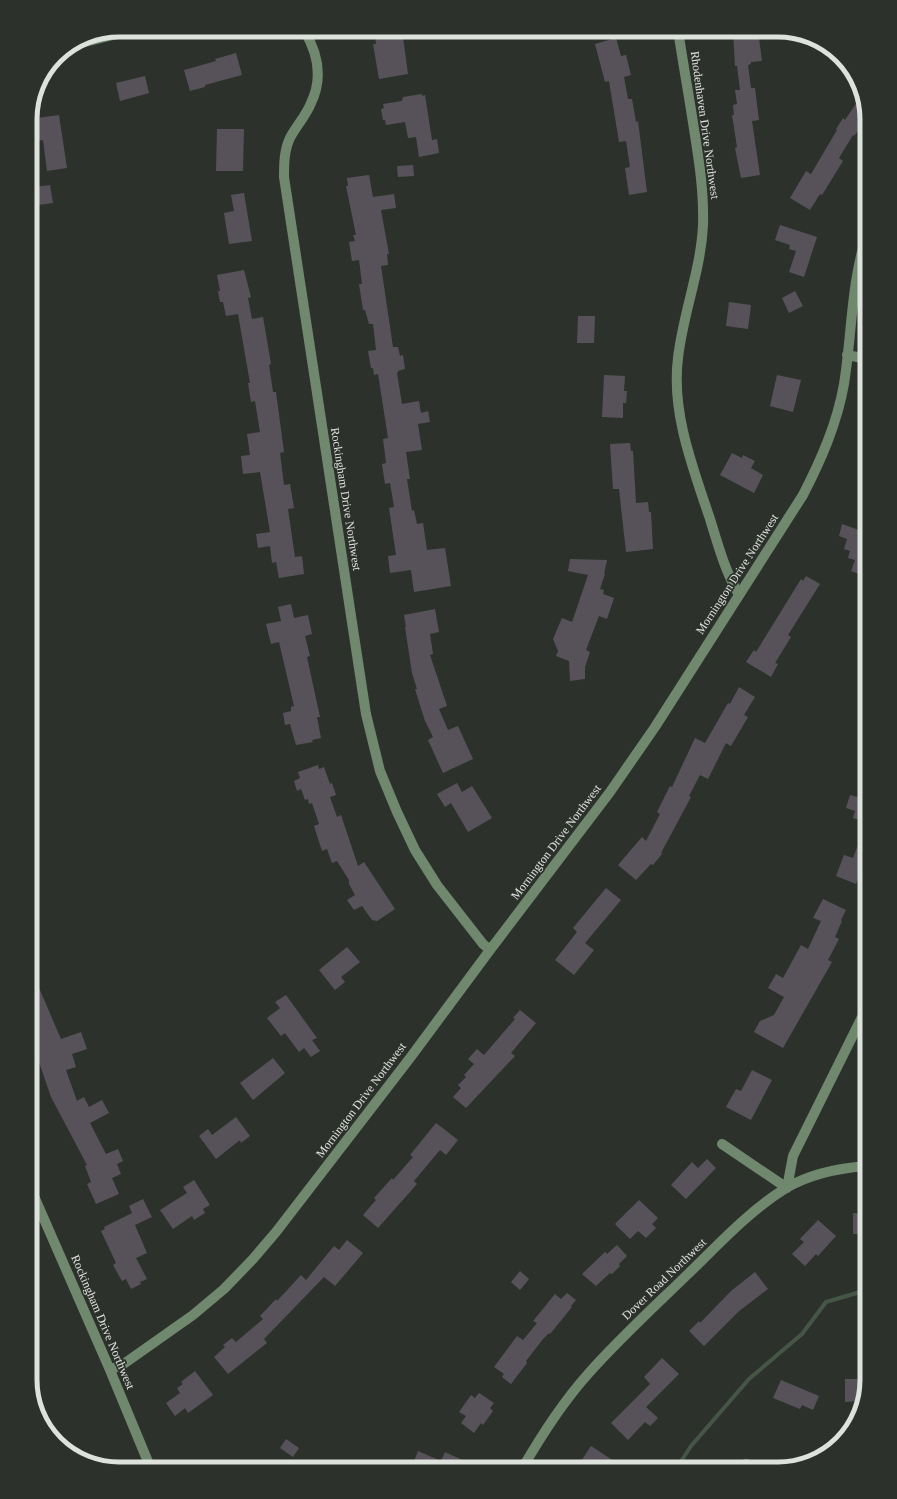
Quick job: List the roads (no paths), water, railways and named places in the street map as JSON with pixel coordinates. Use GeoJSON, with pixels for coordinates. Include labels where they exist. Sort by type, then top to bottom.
{"type":"FeatureCollection","features":[{"type":"Feature","properties":{"kind":"street","name":"Rockingham Drive Northwest"},"geometry":{"type":"LineString","coordinates":[[308,37],[316,55],[318,80],[311,104],[290,138],[284,161],[284,177],[366,714],[380,771],[415,850],[437,885],[483,944],[490,950]]}},
{"type":"Feature","properties":{"kind":"street","name":"Rhodenhaven Drive Northwest"},"geometry":{"type":"LineString","coordinates":[[679,37],[700,167],[703,225],[700,256],[678,358],[676,379],[678,401],[685,439],[694,471],[729,578],[739,595]]}},
{"type":"Feature","properties":{"kind":"street","name":"Mornington Drive Northwest"},"geometry":{"type":"LineString","coordinates":[[110,1370],[125,1363],[193,1315],[224,1289],[253,1259],[276,1232],[410,1058],[610,792],[655,727],[803,495],[819,465],[830,436],[844,384],[857,268],[860,258]]}},
{"type":"Feature","properties":{"kind":"street"},"geometry":{"type":"LineString","coordinates":[[847,355],[860,358]]}},
{"type":"Feature","properties":{"kind":"street"},"geometry":{"type":"LineString","coordinates":[[722,1144],[787,1188],[793,1156],[860,1021]]}},
{"type":"Feature","properties":{"kind":"street","name":"Dover Road Northwest"},"geometry":{"type":"LineString","coordinates":[[526,1462],[561,1408],[587,1375],[615,1345],[750,1214],[787,1188],[821,1173],[860,1167]]}},
{"type":"Feature","properties":{"kind":"street","name":"Rockingham Drive Northwest"},"geometry":{"type":"LineString","coordinates":[[37,1203],[110,1370],[148,1462]]}},
{"type":"Feature","properties":{"kind":"waterway"},"geometry":{"type":"LineString","coordinates":[[681,1462],[691,1446],[749,1379],[802,1334],[826,1302],[860,1292]]}}]}
